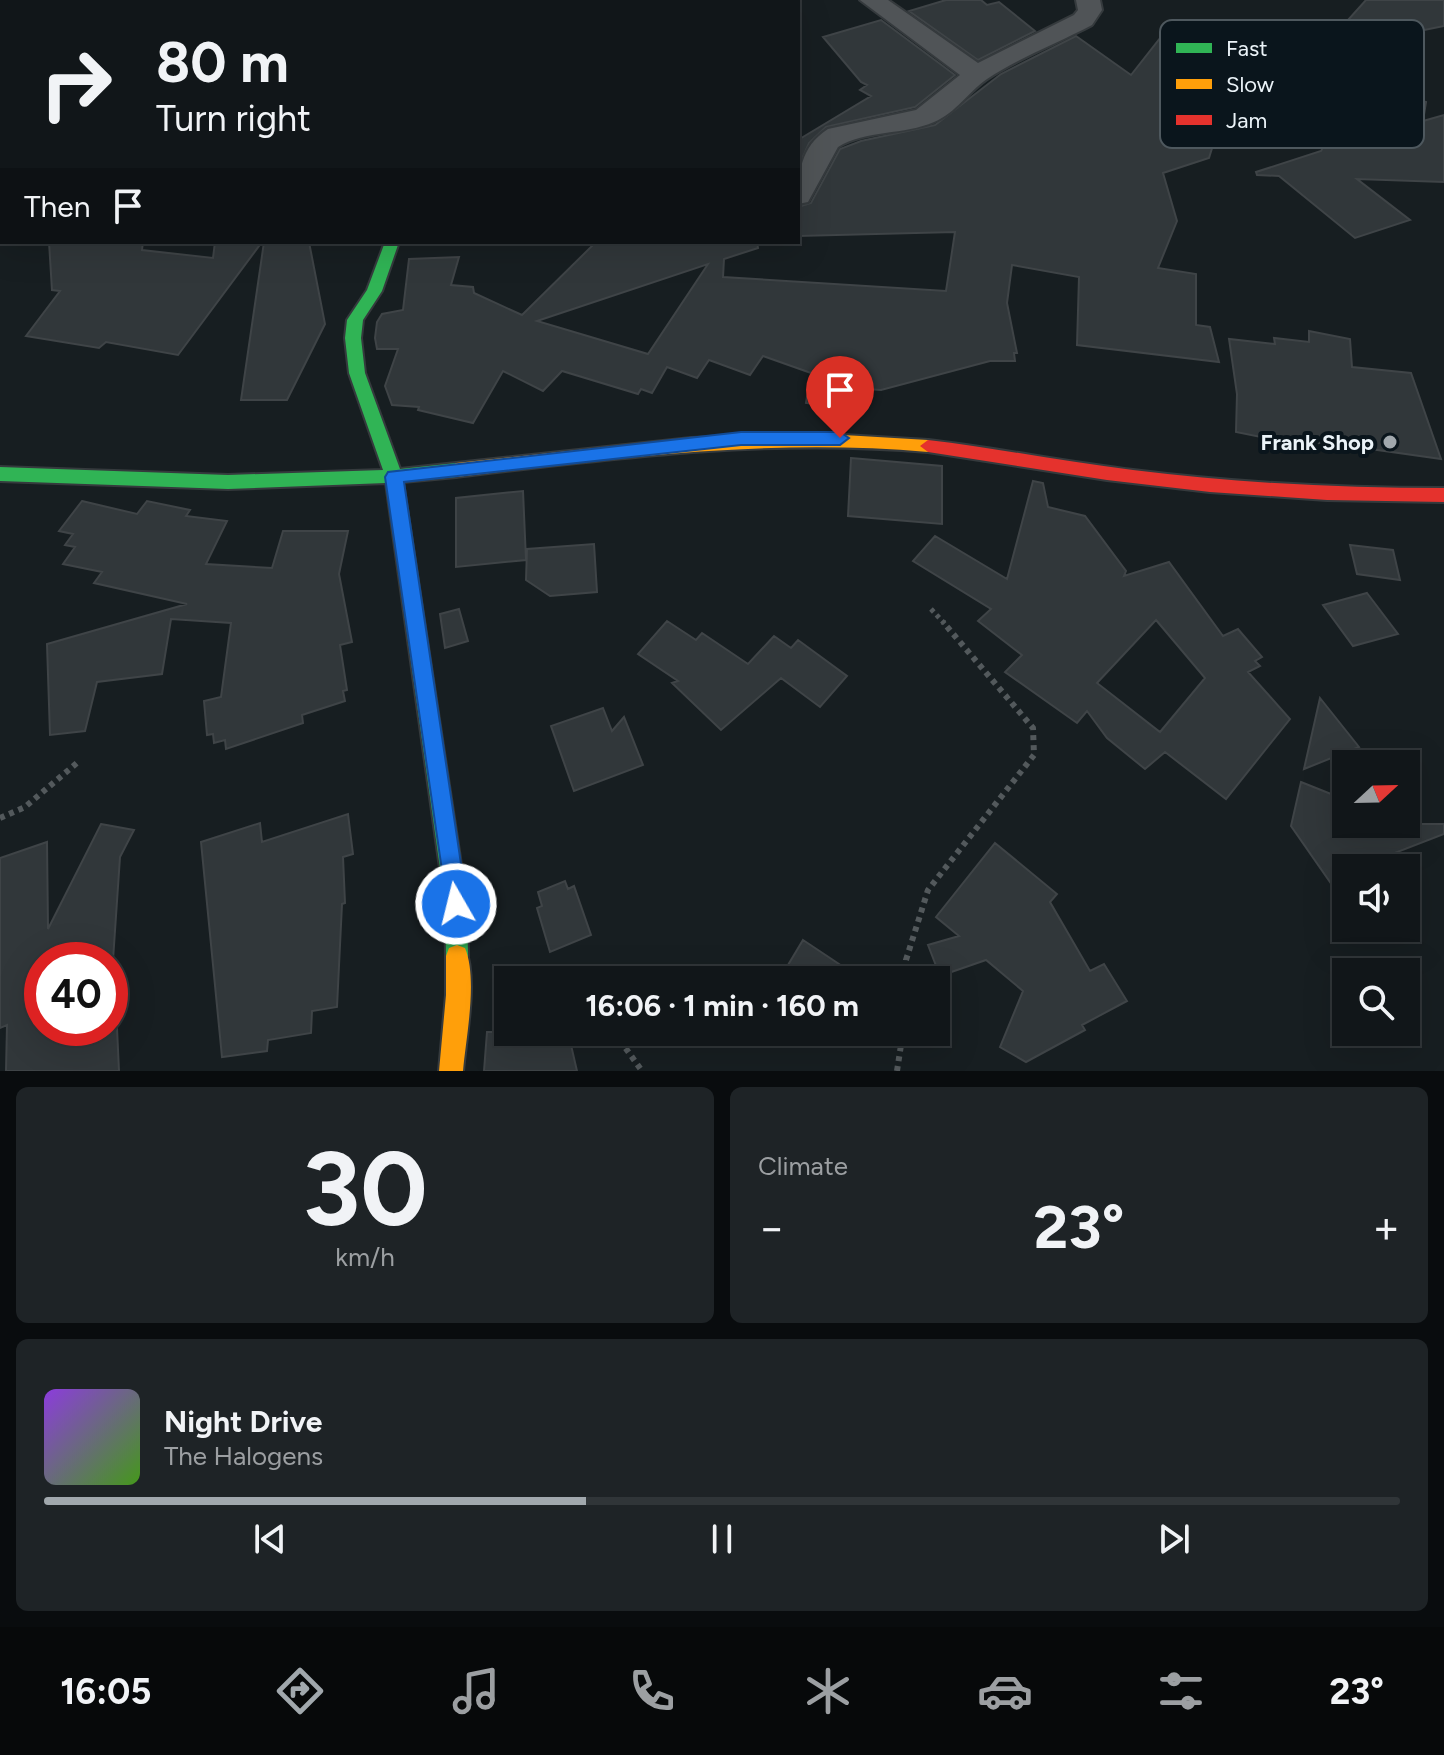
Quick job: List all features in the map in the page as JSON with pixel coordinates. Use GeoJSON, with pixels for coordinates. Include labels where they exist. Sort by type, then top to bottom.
{"type":"FeatureCollection","features":[{"type":"Feature","properties":{"kind":"street"},"geometry":{"type":"LineString","coordinates":[[872,0],[976,74]]}},
{"type":"Feature","properties":{"kind":"street"},"geometry":{"type":"LineString","coordinates":[[800,191],[827,142],[847,133],[901,124],[926,116],[948,101],[976,74],[1083,20],[1090,10],[1088,0]]}},
{"type":"Feature","properties":{"kind":"street"},"geometry":{"type":"LineString","coordinates":[[391,244],[374,291],[355,320],[353,338],[357,373],[394,477],[456,904],[458,995],[451,1071]]}},
{"type":"Feature","properties":{"kind":"street"},"geometry":{"type":"LineString","coordinates":[[0,474],[200,485],[288,484],[394,477],[741,439],[840,438],[977,453],[1256,492],[1444,495]]}},
{"type":"Feature","properties":{"kind":"path"},"geometry":{"type":"LineString","coordinates":[[906,966],[928,890],[1034,755],[1033,728],[1008,695],[931,609]]}},
{"type":"Feature","properties":{"kind":"path"},"geometry":{"type":"LineString","coordinates":[[0,818],[25,807],[78,762]]}},
{"type":"Feature","properties":{"kind":"path"},"geometry":{"type":"LineString","coordinates":[[624,1046],[642,1071]]}},
{"type":"Feature","properties":{"kind":"path"},"geometry":{"type":"LineString","coordinates":[[897,1071],[901,1046]]}},
{"type":"Feature","properties":{"kind":"building"},"geometry":{"type":"Polygon","coordinates":[[[946,0],[981,0],[987,5],[999,2],[1035,31],[978,60],[909,11],[946,0]]]}},
{"type":"Feature","properties":{"kind":"building"},"geometry":{"type":"Polygon","coordinates":[[[1366,0],[1444,0],[1444,26],[1424,30],[1424,20],[1348,20],[1366,0]]]}},
{"type":"Feature","properties":{"kind":"building"},"geometry":{"type":"Polygon","coordinates":[[[881,20],[955,75],[915,107],[826,127],[809,143],[800,163],[800,139],[871,96],[860,90],[867,85],[823,37],[881,20]]]}},
{"type":"Feature","properties":{"kind":"building"},"geometry":{"type":"Polygon","coordinates":[[[1076,36],[1131,75],[1160,38],[1160,148],[1212,148],[1209,158],[1163,173],[1177,221],[1158,268],[1196,274],[1196,325],[1210,327],[1219,362],[1077,345],[1079,277],[1012,265],[1007,303],[1017,353],[1014,353],[1015,361],[990,361],[881,390],[867,389],[867,397],[858,396],[858,410],[806,403],[811,373],[763,356],[750,375],[709,360],[697,378],[667,367],[652,393],[641,389],[638,394],[562,371],[543,391],[503,371],[473,423],[418,410],[419,407],[392,405],[385,386],[398,349],[377,349],[375,338],[377,322],[382,314],[403,310],[409,259],[459,257],[451,285],[473,287],[474,293],[522,315],[594,244],[757,244],[758,248],[724,259],[723,277],[946,291],[955,232],[800,236],[800,206],[811,203],[840,149],[861,141],[935,125],[1001,74],[1076,36]],[[708,264],[537,321],[648,354],[708,264]]]}},
{"type":"Feature","properties":{"kind":"building"},"geometry":{"type":"Polygon","coordinates":[[[1444,115],[1444,182],[1357,179],[1410,220],[1355,238],[1279,176],[1257,175],[1256,172],[1323,148],[1424,148],[1424,121],[1444,115]]]}},
{"type":"Feature","properties":{"kind":"building"},"geometry":{"type":"Polygon","coordinates":[[[49,244],[143,244],[142,250],[213,258],[215,244],[261,244],[178,355],[106,342],[99,348],[26,336],[60,291],[52,290],[49,244]]]}},
{"type":"Feature","properties":{"kind":"building"},"geometry":{"type":"Polygon","coordinates":[[[264,244],[309,244],[325,324],[287,400],[241,400],[264,244]]]}},
{"type":"Feature","properties":{"kind":"building"},"geometry":{"type":"Polygon","coordinates":[[[1309,331],[1350,339],[1352,367],[1411,373],[1441,459],[1363,448],[1363,452],[1290,437],[1290,443],[1236,432],[1237,394],[1229,339],[1275,344],[1274,338],[1309,342],[1309,331]]]}},
{"type":"Feature","properties":{"kind":"building"},"geometry":{"type":"Polygon","coordinates":[[[851,458],[942,466],[942,524],[848,516],[851,458]]]}},
{"type":"Feature","properties":{"kind":"building"},"geometry":{"type":"Polygon","coordinates":[[[1033,481],[1043,483],[1048,507],[1085,516],[1126,571],[1124,576],[1169,562],[1223,636],[1238,629],[1262,657],[1255,661],[1260,666],[1248,672],[1290,719],[1226,799],[1165,752],[1145,769],[1107,738],[1087,711],[1077,723],[1005,672],[1022,655],[978,621],[991,609],[913,561],[935,536],[1007,579],[1033,481]],[[1156,620],[1097,683],[1160,732],[1205,678],[1156,620]]]}},
{"type":"Feature","properties":{"kind":"building"},"geometry":{"type":"Polygon","coordinates":[[[523,491],[526,560],[456,567],[456,498],[523,491]]]}},
{"type":"Feature","properties":{"kind":"building"},"geometry":{"type":"Polygon","coordinates":[[[82,501],[137,514],[147,501],[190,510],[186,516],[227,521],[206,564],[272,568],[283,531],[348,531],[339,574],[352,642],[340,645],[347,690],[343,691],[345,701],[302,715],[303,723],[226,749],[225,740],[214,743],[213,734],[207,735],[204,701],[221,697],[231,623],[171,619],[162,674],[97,682],[85,731],[50,735],[47,644],[187,604],[94,583],[102,572],[63,564],[75,547],[65,545],[73,534],[59,531],[82,501]]]}},
{"type":"Feature","properties":{"kind":"building"},"geometry":{"type":"Polygon","coordinates":[[[594,544],[597,592],[550,596],[526,580],[527,549],[594,544]]]}},
{"type":"Feature","properties":{"kind":"building"},"geometry":{"type":"Polygon","coordinates":[[[1350,545],[1393,550],[1400,580],[1357,574],[1350,545]]]}},
{"type":"Feature","properties":{"kind":"building"},"geometry":{"type":"Polygon","coordinates":[[[1367,593],[1398,634],[1353,646],[1323,605],[1367,593]]]}},
{"type":"Feature","properties":{"kind":"building"},"geometry":{"type":"Polygon","coordinates":[[[459,609],[468,641],[445,648],[440,614],[459,609]]]}},
{"type":"Feature","properties":{"kind":"building"},"geometry":{"type":"Polygon","coordinates":[[[667,621],[696,640],[702,633],[748,664],[774,636],[791,648],[798,640],[847,676],[820,707],[781,678],[721,730],[672,683],[678,681],[638,654],[667,621]]]}},
{"type":"Feature","properties":{"kind":"building"},"geometry":{"type":"Polygon","coordinates":[[[1320,698],[1359,747],[1332,750],[1332,758],[1304,769],[1320,698]]]}},
{"type":"Feature","properties":{"kind":"building"},"geometry":{"type":"Polygon","coordinates":[[[603,708],[612,731],[624,717],[643,765],[574,791],[551,726],[603,708]]]}},
{"type":"Feature","properties":{"kind":"building"},"geometry":{"type":"Polygon","coordinates":[[[1301,782],[1332,794],[1332,838],[1420,838],[1420,824],[1444,824],[1444,834],[1392,854],[1332,854],[1332,885],[1291,826],[1301,782]]]}},
{"type":"Feature","properties":{"kind":"building"},"geometry":{"type":"Polygon","coordinates":[[[348,814],[353,854],[343,857],[345,903],[342,904],[337,1007],[312,1011],[311,1033],[268,1040],[267,1051],[222,1057],[201,842],[260,823],[262,842],[348,814]]]}},
{"type":"Feature","properties":{"kind":"building"},"geometry":{"type":"Polygon","coordinates":[[[101,824],[134,830],[120,857],[114,942],[24,942],[24,1046],[118,1046],[119,1071],[6,1071],[7,1025],[0,1028],[0,858],[47,842],[48,929],[101,824]]]}},
{"type":"Feature","properties":{"kind":"building"},"geometry":{"type":"Polygon","coordinates":[[[995,843],[1057,894],[1050,902],[1090,971],[1104,964],[1127,1001],[1082,1025],[1085,1030],[1026,1062],[1000,1047],[1023,991],[986,960],[950,973],[950,966],[936,966],[928,945],[959,936],[936,917],[995,843]]]}},
{"type":"Feature","properties":{"kind":"building"},"geometry":{"type":"Polygon","coordinates":[[[565,881],[568,889],[574,886],[591,935],[550,952],[537,908],[542,906],[538,892],[565,881]]]}},
{"type":"Feature","properties":{"kind":"building"},"geometry":{"type":"Polygon","coordinates":[[[803,940],[842,966],[787,966],[803,940]]]}},
{"type":"Feature","properties":{"kind":"building"},"geometry":{"type":"Polygon","coordinates":[[[487,1032],[494,1032],[494,1046],[571,1046],[577,1071],[484,1071],[487,1032]]]}},
{"type":"Feature","properties":{"kind":"traffic: fast"},"geometry":{"type":"LineString","coordinates":[[391,244],[374,291],[355,320],[353,338],[357,373],[394,477],[456,904],[457,956]]}},
{"type":"Feature","properties":{"kind":"traffic: fast"},"geometry":{"type":"LineString","coordinates":[[0,474],[228,482],[342,479],[456,470]]}},
{"type":"Feature","properties":{"kind":"traffic: slow"},"geometry":{"type":"LineString","coordinates":[[456,470],[632,449],[750,440],[810,439],[928,446]]}},
{"type":"Feature","properties":{"kind":"traffic: slow"},"geometry":{"type":"LineString","coordinates":[[451,1071],[458,995],[457,956]]}},
{"type":"Feature","properties":{"kind":"traffic: jam"},"geometry":{"type":"LineString","coordinates":[[928,446],[1172,482],[1327,493],[1444,495]]}},
{"type":"Feature","properties":{"kind":"place","name":"Frank Shop"},"geometry":{"type":"Point","coordinates":[1390,442]}},
{"type":"Feature","properties":{"kind":"route"},"geometry":{"type":"LineString","coordinates":[[456,904],[394,477],[741,439],[840,438]]}}]}
